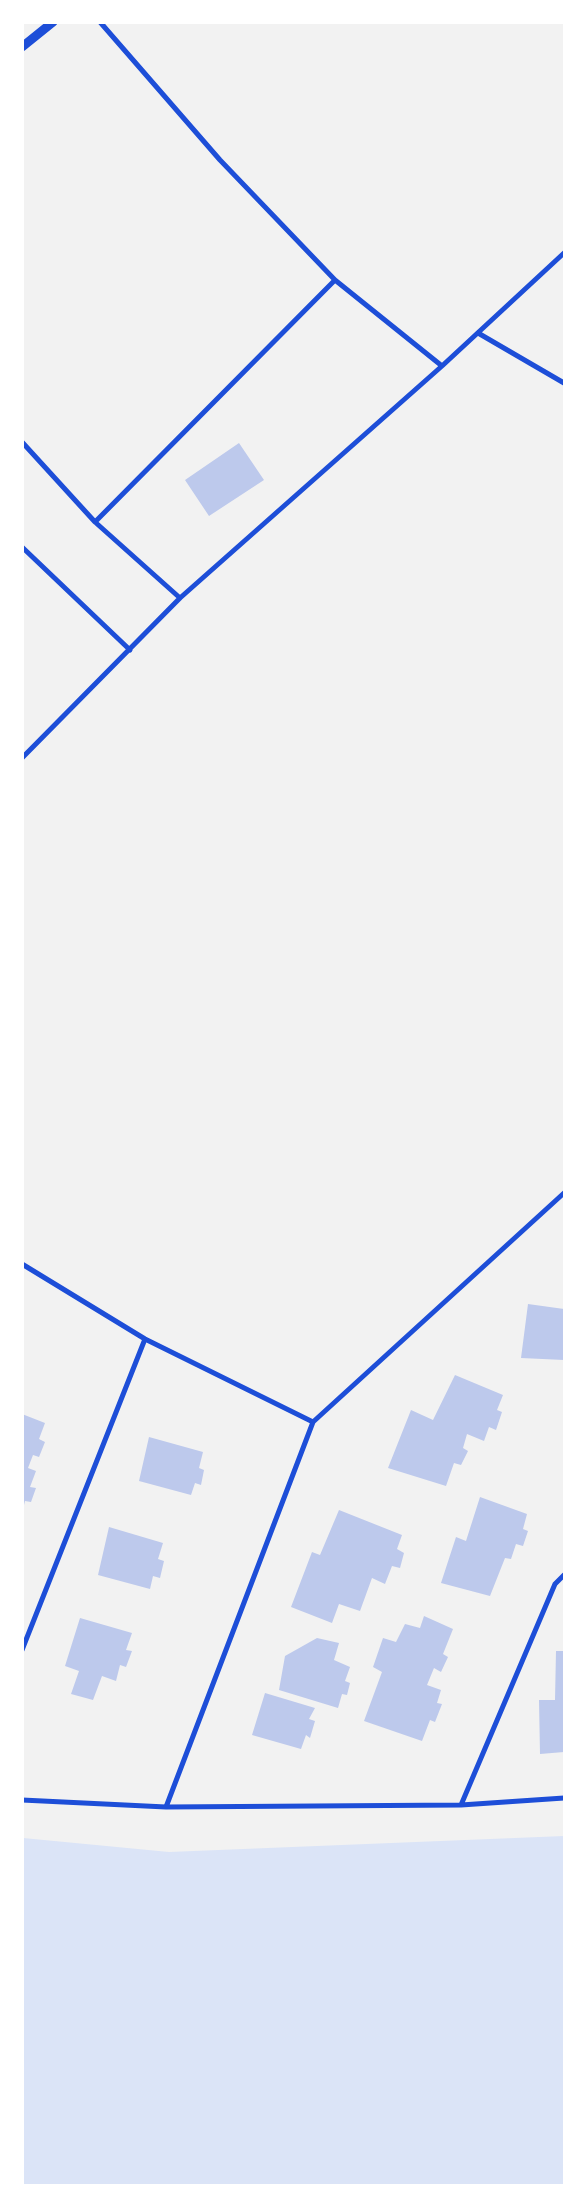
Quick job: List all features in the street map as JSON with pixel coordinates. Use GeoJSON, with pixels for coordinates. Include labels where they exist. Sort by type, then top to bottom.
{"type":"FeatureCollection","features":[{"type":"Feature","properties":{"kind":"street"},"geometry":{"type":"LineString","coordinates":[[22,47],[53,22]]}},
{"type":"Feature","properties":{"kind":"street"},"geometry":{"type":"LineString","coordinates":[[100,22],[220,160],[335,280],[442,366]]}},
{"type":"Feature","properties":{"kind":"street"},"geometry":{"type":"LineString","coordinates":[[22,758],[180,598],[442,366],[564,253]]}},
{"type":"Feature","properties":{"kind":"street"},"geometry":{"type":"LineString","coordinates":[[95,522],[335,280]]}},
{"type":"Feature","properties":{"kind":"street"},"geometry":{"type":"LineString","coordinates":[[478,333],[564,382]]}},
{"type":"Feature","properties":{"kind":"street"},"geometry":{"type":"LineString","coordinates":[[22,442],[95,522],[180,598]]}},
{"type":"Feature","properties":{"kind":"street"},"geometry":{"type":"LineString","coordinates":[[22,547],[130,650]]}},
{"type":"Feature","properties":{"kind":"street"},"geometry":{"type":"LineString","coordinates":[[166,1807],[313,1422],[564,1193]]}},
{"type":"Feature","properties":{"kind":"street"},"geometry":{"type":"LineString","coordinates":[[22,1264],[145,1339],[313,1422]]}},
{"type":"Feature","properties":{"kind":"street"},"geometry":{"type":"LineString","coordinates":[[22,1650],[145,1339]]}},
{"type":"Feature","properties":{"kind":"street"},"geometry":{"type":"LineString","coordinates":[[461,1805],[555,1584],[564,1575]]}},
{"type":"Feature","properties":{"kind":"street"},"geometry":{"type":"LineString","coordinates":[[22,1800],[166,1807],[461,1805],[564,1798]]}},
{"type":"Feature","properties":{"kind":"shaded area"},"geometry":{"type":"Polygon","coordinates":[[[564,1836],[564,2185],[23,2185],[23,1838],[169,1852],[564,1836]]]}},
{"type":"Feature","properties":{"kind":"building"},"geometry":{"type":"Polygon","coordinates":[[[239,443],[264,480],[209,516],[185,480],[239,443]]]}},
{"type":"Feature","properties":{"kind":"building"},"geometry":{"type":"Polygon","coordinates":[[[528,1304],[564,1309],[564,1360],[521,1358],[528,1304]]]}},
{"type":"Feature","properties":{"kind":"building"},"geometry":{"type":"Polygon","coordinates":[[[455,1375],[503,1395],[497,1410],[502,1412],[496,1430],[489,1427],[484,1441],[467,1434],[463,1448],[468,1451],[461,1465],[454,1463],[446,1486],[388,1468],[411,1410],[433,1420],[455,1375]]]}},
{"type":"Feature","properties":{"kind":"building"},"geometry":{"type":"Polygon","coordinates":[[[22,1414],[45,1423],[39,1439],[45,1442],[39,1457],[33,1455],[28,1468],[36,1471],[30,1487],[36,1488],[31,1502],[25,1501],[23,1509],[22,1414]]]}},
{"type":"Feature","properties":{"kind":"building"},"geometry":{"type":"Polygon","coordinates":[[[149,1437],[203,1452],[199,1468],[204,1470],[201,1485],[195,1483],[191,1495],[139,1481],[149,1437]]]}},
{"type":"Feature","properties":{"kind":"building"},"geometry":{"type":"Polygon","coordinates":[[[480,1497],[527,1514],[523,1529],[528,1531],[523,1546],[516,1544],[511,1559],[505,1558],[490,1596],[441,1583],[456,1537],[466,1541],[480,1497]]]}},
{"type":"Feature","properties":{"kind":"building"},"geometry":{"type":"Polygon","coordinates":[[[339,1510],[402,1535],[397,1549],[404,1553],[400,1568],[392,1566],[385,1584],[372,1578],[360,1611],[339,1604],[332,1623],[291,1607],[312,1552],[320,1555],[339,1510]]]}},
{"type":"Feature","properties":{"kind":"building"},"geometry":{"type":"Polygon","coordinates":[[[109,1527],[163,1543],[158,1559],[164,1561],[160,1578],[153,1576],[150,1589],[98,1575],[109,1527]]]}},
{"type":"Feature","properties":{"kind":"building"},"geometry":{"type":"Polygon","coordinates":[[[424,1616],[453,1629],[443,1654],[448,1657],[441,1672],[434,1668],[427,1685],[441,1690],[437,1703],[442,1704],[435,1722],[430,1720],[422,1741],[364,1721],[382,1672],[373,1667],[383,1638],[396,1642],[405,1624],[420,1628],[424,1616]]]}},
{"type":"Feature","properties":{"kind":"building"},"geometry":{"type":"Polygon","coordinates":[[[80,1618],[132,1633],[126,1650],[132,1651],[126,1667],[120,1665],[116,1681],[102,1676],[93,1700],[71,1694],[79,1671],[65,1666],[80,1618]]]}},
{"type":"Feature","properties":{"kind":"building"},"geometry":{"type":"Polygon","coordinates":[[[317,1638],[339,1643],[334,1660],[350,1667],[345,1681],[350,1683],[347,1695],[342,1694],[338,1708],[279,1690],[285,1656],[317,1638]]]}},
{"type":"Feature","properties":{"kind":"building"},"geometry":{"type":"Polygon","coordinates":[[[556,1651],[564,1651],[564,1752],[540,1754],[539,1700],[555,1700],[556,1651]]]}},
{"type":"Feature","properties":{"kind":"building"},"geometry":{"type":"Polygon","coordinates":[[[265,1693],[315,1708],[309,1719],[315,1721],[310,1738],[306,1735],[301,1749],[252,1735],[265,1693]]]}}]}
